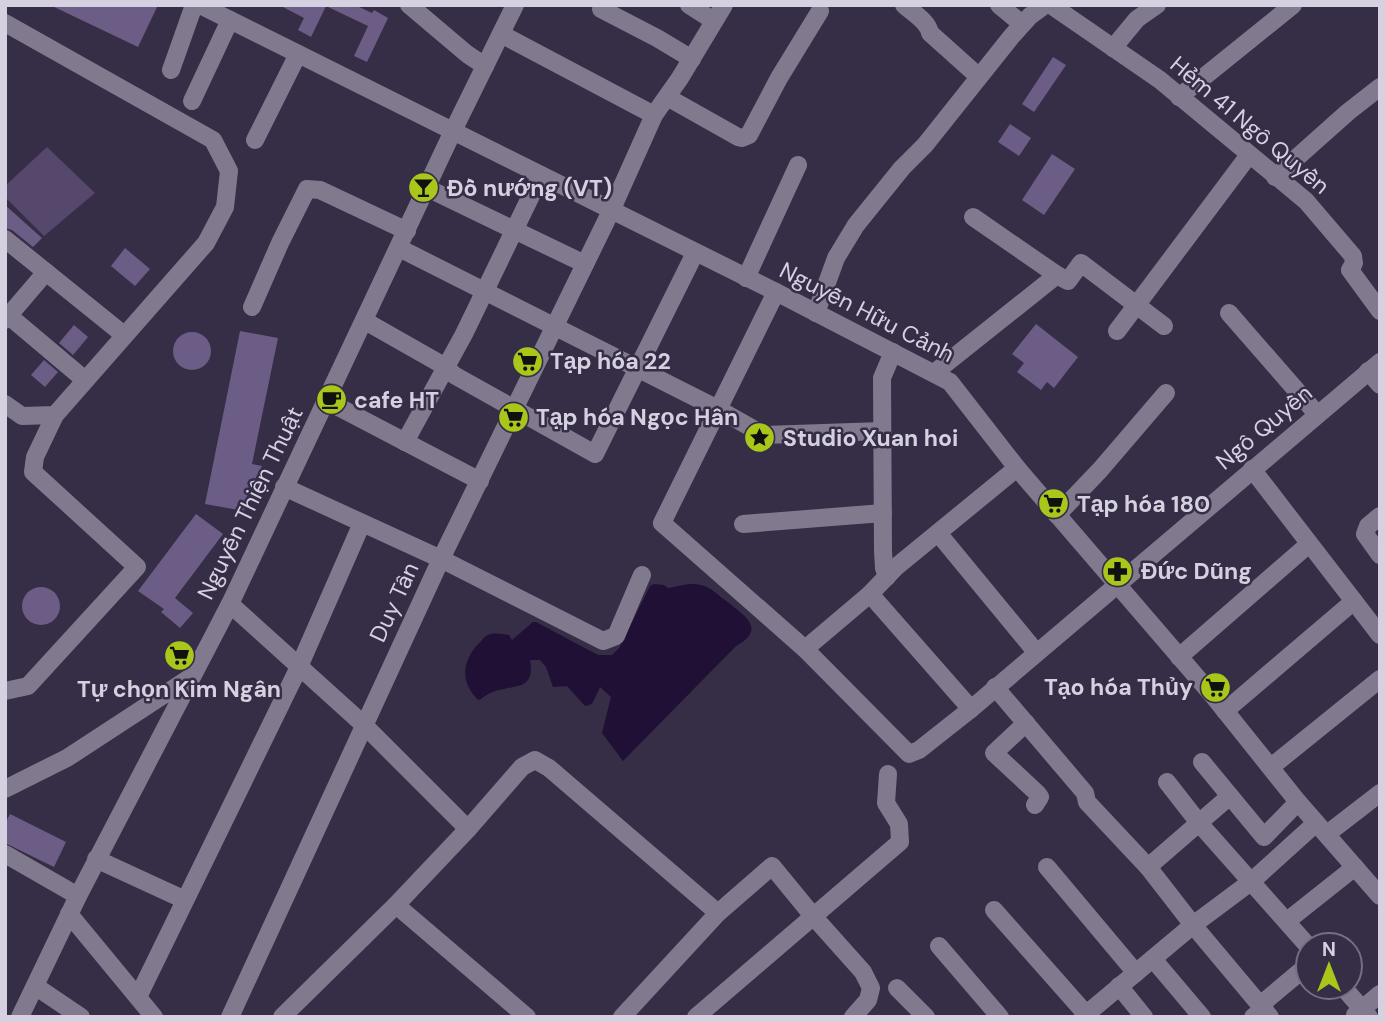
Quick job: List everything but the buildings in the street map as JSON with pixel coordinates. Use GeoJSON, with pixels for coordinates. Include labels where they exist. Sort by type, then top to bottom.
{"type":"FeatureCollection","features":[{"type":"Feature","properties":{"kind":"street"},"geometry":{"type":"LineString","coordinates":[[171,70],[194,5]]}},
{"type":"Feature","properties":{"kind":"street","name":"Nguyễn Hữu Cảnh"},"geometry":{"type":"LineString","coordinates":[[200,5],[776,292],[950,382],[1017,468],[1225,710],[1298,802],[1378,891]]}},
{"type":"Feature","properties":{"kind":"street"},"geometry":{"type":"LineString","coordinates":[[409,5],[485,66]]}},
{"type":"Feature","properties":{"kind":"street","name":"Nguyễn Thiện Thuật"},"geometry":{"type":"LineString","coordinates":[[20,1017],[96,859],[230,604],[515,5]]}},
{"type":"Feature","properties":{"kind":"street"},"geometry":{"type":"LineString","coordinates":[[604,5],[601,9],[657,37],[692,59]]}},
{"type":"Feature","properties":{"kind":"street"},"geometry":{"type":"LineString","coordinates":[[690,5],[714,21]]}},
{"type":"Feature","properties":{"kind":"street","name":"Duy Tân"},"geometry":{"type":"LineString","coordinates":[[230,1017],[442,559],[611,211],[654,115],[724,5]]}},
{"type":"Feature","properties":{"kind":"street"},"geometry":{"type":"LineString","coordinates":[[904,5],[925,23],[930,33],[978,76]]}},
{"type":"Feature","properties":{"kind":"street"},"geometry":{"type":"LineString","coordinates":[[999,5],[1021,24]]}},
{"type":"Feature","properties":{"kind":"street"},"geometry":{"type":"LineString","coordinates":[[1179,97],[1293,5]]}},
{"type":"Feature","properties":{"kind":"street"},"geometry":{"type":"LineString","coordinates":[[816,313],[836,258],[856,225],[902,168],[925,145],[1021,24],[1046,6]]}},
{"type":"Feature","properties":{"kind":"street","name":"Hẻm 41 Ngô Quyền"},"geometry":{"type":"LineString","coordinates":[[1046,6],[1113,48],[1179,97],[1306,201],[1353,256],[1354,263],[1350,270],[1380,311]]}},
{"type":"Feature","properties":{"kind":"street"},"geometry":{"type":"LineString","coordinates":[[1113,48],[1137,19],[1154,6]]}},
{"type":"Feature","properties":{"kind":"street"},"geometry":{"type":"LineString","coordinates":[[667,97],[738,138],[749,135],[779,78],[820,11]]}},
{"type":"Feature","properties":{"kind":"street"},"geometry":{"type":"LineString","coordinates":[[192,101],[230,20]]}},
{"type":"Feature","properties":{"kind":"street"},"geometry":{"type":"LineString","coordinates":[[5,23],[213,140],[229,171],[225,206],[206,243],[55,415],[35,457],[33,472],[138,567],[28,686],[5,691]]}},
{"type":"Feature","properties":{"kind":"street"},"geometry":{"type":"LineString","coordinates":[[501,34],[654,115]]}},
{"type":"Feature","properties":{"kind":"street"},"geometry":{"type":"LineString","coordinates":[[255,140],[298,54]]}},
{"type":"Feature","properties":{"kind":"street"},"geometry":{"type":"LineString","coordinates":[[1275,177],[1348,111],[1380,87]]}},
{"type":"Feature","properties":{"kind":"street"},"geometry":{"type":"LineString","coordinates":[[1117,331],[1249,155]]}},
{"type":"Feature","properties":{"kind":"street"},"geometry":{"type":"LineString","coordinates":[[746,278],[798,165]]}},
{"type":"Feature","properties":{"kind":"street"},"geometry":{"type":"LineString","coordinates":[[405,442],[446,367],[541,175]]}},
{"type":"Feature","properties":{"kind":"street"},"geometry":{"type":"LineString","coordinates":[[427,188],[585,264]]}},
{"type":"Feature","properties":{"kind":"street"},"geometry":{"type":"LineString","coordinates":[[252,307],[307,189],[320,190],[407,230]]}},
{"type":"Feature","properties":{"kind":"street"},"geometry":{"type":"LineString","coordinates":[[973,217],[1068,281],[1081,263],[1164,326]]}},
{"type":"Feature","properties":{"kind":"street"},"geometry":{"type":"LineString","coordinates":[[5,239],[124,335]]}},
{"type":"Feature","properties":{"kind":"street"},"geometry":{"type":"LineString","coordinates":[[399,248],[718,409],[764,435],[882,431]]}},
{"type":"Feature","properties":{"kind":"street"},"geometry":{"type":"LineString","coordinates":[[365,321],[595,454],[695,253]]}},
{"type":"Feature","properties":{"kind":"street"},"geometry":{"type":"LineString","coordinates":[[46,272],[7,318],[85,380]]}},
{"type":"Feature","properties":{"kind":"street"},"geometry":{"type":"LineString","coordinates":[[934,373],[1057,275]]}},
{"type":"Feature","properties":{"kind":"street"},"geometry":{"type":"LineString","coordinates":[[776,292],[662,523],[804,649],[1017,468]]}},
{"type":"Feature","properties":{"kind":"street"},"geometry":{"type":"LineString","coordinates":[[1229,313],[1317,414]]}},
{"type":"Feature","properties":{"kind":"street"},"geometry":{"type":"LineString","coordinates":[[887,577],[884,569],[882,379],[893,352]]}},
{"type":"Feature","properties":{"kind":"street","name":"Ngô Quyền"},"geometry":{"type":"LineString","coordinates":[[804,649],[909,754],[919,750],[971,709],[1317,414],[1376,373]]}},
{"type":"Feature","properties":{"kind":"street"},"geometry":{"type":"LineString","coordinates":[[1057,515],[1166,393]]}},
{"type":"Feature","properties":{"kind":"street"},"geometry":{"type":"LineString","coordinates":[[327,401],[480,481]]}},
{"type":"Feature","properties":{"kind":"street"},"geometry":{"type":"LineString","coordinates":[[5,404],[22,416],[55,415]]}},
{"type":"Feature","properties":{"kind":"street"},"geometry":{"type":"LineString","coordinates":[[1252,469],[1379,633]]}},
{"type":"Feature","properties":{"kind":"street"},"geometry":{"type":"LineString","coordinates":[[284,487],[442,559],[603,642],[616,636],[642,575]]}},
{"type":"Feature","properties":{"kind":"street"},"geometry":{"type":"LineString","coordinates":[[743,524],[883,513]]}},
{"type":"Feature","properties":{"kind":"street"},"geometry":{"type":"LineString","coordinates":[[1380,516],[1368,526],[1365,534],[1380,555]]}},
{"type":"Feature","properties":{"kind":"street"},"geometry":{"type":"LineString","coordinates":[[138,997],[299,667],[362,523]]}},
{"type":"Feature","properties":{"kind":"street"},"geometry":{"type":"LineString","coordinates":[[938,533],[1037,652]]}},
{"type":"Feature","properties":{"kind":"street"},"geometry":{"type":"LineString","coordinates":[[1179,657],[1309,544]]}},
{"type":"Feature","properties":{"kind":"street"},"geometry":{"type":"LineString","coordinates":[[870,594],[971,709]]}},
{"type":"Feature","properties":{"kind":"street"},"geometry":{"type":"LineString","coordinates":[[1225,710],[1354,601]]}},
{"type":"Feature","properties":{"kind":"street"},"geometry":{"type":"LineString","coordinates":[[230,604],[364,725],[468,828]]}},
{"type":"Feature","properties":{"kind":"street"},"geometry":{"type":"LineString","coordinates":[[5,789],[67,758],[191,677]]}},
{"type":"Feature","properties":{"kind":"street"},"geometry":{"type":"LineString","coordinates":[[1271,767],[1380,679]]}},
{"type":"Feature","properties":{"kind":"street"},"geometry":{"type":"LineString","coordinates":[[995,687],[1085,793],[1087,802],[1102,820],[1148,867],[1262,1014]]}},
{"type":"Feature","properties":{"kind":"street"},"geometry":{"type":"LineString","coordinates":[[1026,723],[994,753],[1037,793],[1040,797],[1035,805]]}},
{"type":"Feature","properties":{"kind":"street"},"geometry":{"type":"LineString","coordinates":[[282,1017],[396,905],[522,767],[535,760],[549,768],[718,913]]}},
{"type":"Feature","properties":{"kind":"street"},"geometry":{"type":"LineString","coordinates":[[1202,762],[1264,837],[1298,802]]}},
{"type":"Feature","properties":{"kind":"street"},"geometry":{"type":"LineString","coordinates":[[696,1017],[900,842],[899,824],[886,803],[888,774]]}},
{"type":"Feature","properties":{"kind":"street"},"geometry":{"type":"LineString","coordinates":[[1167,782],[1199,823],[1295,931]]}},
{"type":"Feature","properties":{"kind":"street"},"geometry":{"type":"LineString","coordinates":[[994,910],[1084,1015],[1193,925],[1322,829],[1380,793]]}},
{"type":"Feature","properties":{"kind":"street"},"geometry":{"type":"LineString","coordinates":[[1148,867],[1230,796]]}},
{"type":"Feature","properties":{"kind":"street"},"geometry":{"type":"LineString","coordinates":[[5,854],[78,896]]}},
{"type":"Feature","properties":{"kind":"street"},"geometry":{"type":"LineString","coordinates":[[96,859],[185,900]]}},
{"type":"Feature","properties":{"kind":"street"},"geometry":{"type":"LineString","coordinates":[[622,1017],[718,913],[772,866],[863,972],[871,988],[868,999],[853,1017]]}},
{"type":"Feature","properties":{"kind":"street"},"geometry":{"type":"LineString","coordinates":[[1047,867],[1136,973]]}},
{"type":"Feature","properties":{"kind":"street"},"geometry":{"type":"LineString","coordinates":[[1287,921],[1355,867]]}},
{"type":"Feature","properties":{"kind":"street"},"geometry":{"type":"LineString","coordinates":[[396,905],[527,1017]]}},
{"type":"Feature","properties":{"kind":"street"},"geometry":{"type":"LineString","coordinates":[[69,914],[154,1017]]}},
{"type":"Feature","properties":{"kind":"street"},"geometry":{"type":"LineString","coordinates":[[939,946],[1000,1017]]}},
{"type":"Feature","properties":{"kind":"street"},"geometry":{"type":"LineString","coordinates":[[1153,959],[1202,1017]]}},
{"type":"Feature","properties":{"kind":"street"},"geometry":{"type":"LineString","coordinates":[[1262,1014],[1265,1001],[1294,977]]}},
{"type":"Feature","properties":{"kind":"street"},"geometry":{"type":"LineString","coordinates":[[35,986],[81,1017]]}},
{"type":"Feature","properties":{"kind":"street"},"geometry":{"type":"LineString","coordinates":[[1119,986],[1144,1017]]}},
{"type":"Feature","properties":{"kind":"street"},"geometry":{"type":"LineString","coordinates":[[897,988],[926,1017]]}},
{"type":"Feature","properties":{"kind":"street"},"geometry":{"type":"LineString","coordinates":[[1361,1014],[1380,994]]}},
{"type":"Feature","properties":{"kind":"shaded area"},"geometry":{"type":"Polygon","coordinates":[[[47,147],[95,193],[44,236],[5,197],[5,186],[47,147]]]}},
{"type":"Feature","properties":{"kind":"shaded area"},"geometry":{"type":"Polygon","coordinates":[[[654,584],[668,588],[688,584],[705,586],[742,614],[752,629],[750,635],[623,761],[602,733],[611,697],[600,687],[592,704],[585,706],[567,686],[553,687],[546,667],[540,660],[530,660],[529,677],[521,685],[491,693],[478,700],[472,693],[466,679],[466,665],[473,651],[486,636],[509,635],[512,640],[536,622],[598,655],[612,655],[619,648],[650,586],[654,584]]]}},
{"type":"Feature","properties":{"kind":"place","name":"Đồ nướng (VT)"},"geometry":{"type":"Point","coordinates":[424,188]}},
{"type":"Feature","properties":{"kind":"place","name":"Tạp hóa 22"},"geometry":{"type":"Point","coordinates":[527,361]}},
{"type":"Feature","properties":{"kind":"place","name":"cafe HT"},"geometry":{"type":"Point","coordinates":[331,400]}},
{"type":"Feature","properties":{"kind":"place","name":"Tạp hóa Ngọc Hân"},"geometry":{"type":"Point","coordinates":[513,417]}},
{"type":"Feature","properties":{"kind":"place","name":"Studio Xuan hoi"},"geometry":{"type":"Point","coordinates":[760,438]}},
{"type":"Feature","properties":{"kind":"place","name":"Tạp hóa 180"},"geometry":{"type":"Point","coordinates":[1054,504]}},
{"type":"Feature","properties":{"kind":"place","name":"Đức Dũng"},"geometry":{"type":"Point","coordinates":[1118,571]}},
{"type":"Feature","properties":{"kind":"place","name":"Tự chọn Kim Ngân"},"geometry":{"type":"Point","coordinates":[179,655]}},
{"type":"Feature","properties":{"kind":"place","name":"Tạo hóa Thủy"},"geometry":{"type":"Point","coordinates":[1216,687]}}]}
